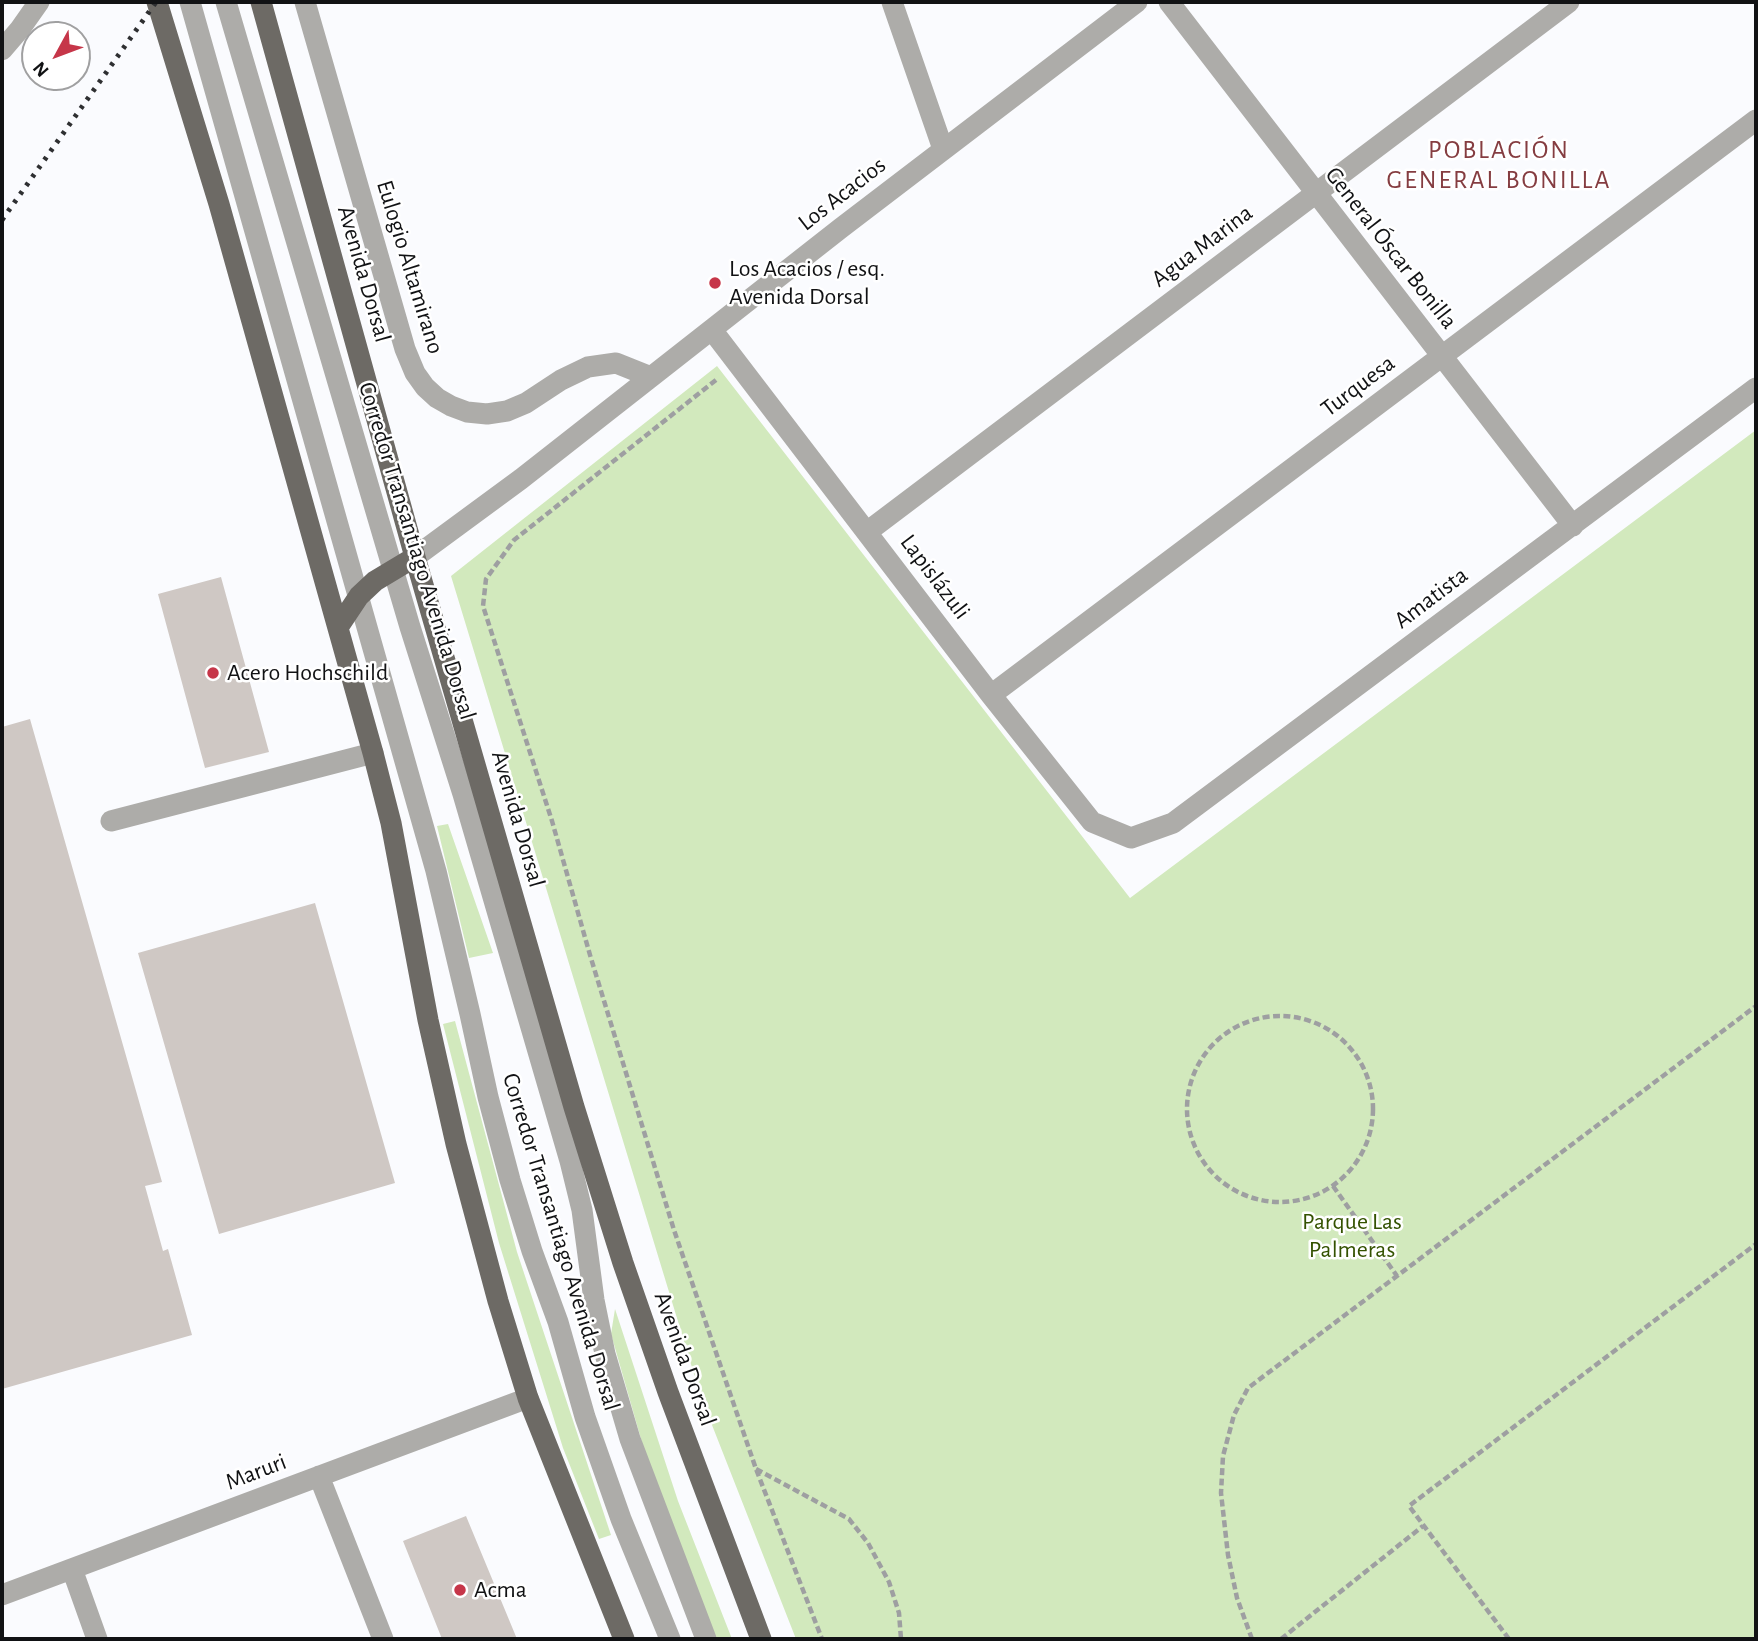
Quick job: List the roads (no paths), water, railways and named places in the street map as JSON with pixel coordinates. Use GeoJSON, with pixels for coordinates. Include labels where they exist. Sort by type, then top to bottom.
{"type":"FeatureCollection","features":[{"type":"Feature","properties":{"kind":"main road"},"geometry":{"type":"LineString","coordinates":[[157,2],[219,204],[373,753],[391,823],[428,1020],[456,1144],[498,1301],[528,1398],[624,1639]]}},
{"type":"Feature","properties":{"kind":"main road","name":"Avenida Dorsal"},"geometry":{"type":"LineString","coordinates":[[261,2],[415,557],[574,1107],[623,1264],[761,1639]]}},
{"type":"Feature","properties":{"kind":"main road"},"geometry":{"type":"LineString","coordinates":[[339,626],[359,596],[393,569],[415,557]]}},
{"type":"Feature","properties":{"kind":"street"},"geometry":{"type":"LineString","coordinates":[[2,50],[38,2]]}},
{"type":"Feature","properties":{"kind":"street","name":"Corredor Transantiago Avenida Dorsal"},"geometry":{"type":"LineString","coordinates":[[190,2],[436,871],[510,1180],[558,1322],[589,1430],[621,1519],[670,1639]]}},
{"type":"Feature","properties":{"kind":"street","name":"Corredor Transantiago Avenida Dorsal"},"geometry":{"type":"LineString","coordinates":[[226,2],[570,1161],[582,1210],[605,1354],[630,1438],[706,1639]]}},
{"type":"Feature","properties":{"kind":"street","name":"Eulogio Altamirano"},"geometry":{"type":"LineString","coordinates":[[305,2],[405,349],[415,373],[425,387],[451,407],[487,414],[507,411],[526,403],[561,380],[589,367],[616,363],[652,377]]}},
{"type":"Feature","properties":{"kind":"street"},"geometry":{"type":"LineString","coordinates":[[892,2],[943,149]]}},
{"type":"Feature","properties":{"kind":"street","name":"Los Acacios"},"geometry":{"type":"LineString","coordinates":[[415,557],[521,479],[943,149],[1137,2]]}},
{"type":"Feature","properties":{"kind":"street","name":"General Óscar Bonilla"},"geometry":{"type":"LineString","coordinates":[[1169,2],[1573,526]]}},
{"type":"Feature","properties":{"kind":"street","name":"Agua Marina"},"geometry":{"type":"LineString","coordinates":[[867,532],[1569,2]]}},
{"type":"Feature","properties":{"kind":"street","name":"Turquesa"},"geometry":{"type":"LineString","coordinates":[[991,695],[1756,120]]}},
{"type":"Feature","properties":{"kind":"street","name":"Lapislázuli"},"geometry":{"type":"LineString","coordinates":[[712,330],[991,695],[1092,822],[1131,838]]}},
{"type":"Feature","properties":{"kind":"street","name":"Amatista"},"geometry":{"type":"LineString","coordinates":[[1131,838],[1173,822],[1756,388]]}},
{"type":"Feature","properties":{"kind":"street"},"geometry":{"type":"LineString","coordinates":[[111,821],[373,753]]}},
{"type":"Feature","properties":{"kind":"street","name":"Maruri"},"geometry":{"type":"LineString","coordinates":[[2,1595],[528,1398]]}},
{"type":"Feature","properties":{"kind":"street"},"geometry":{"type":"LineString","coordinates":[[318,1476],[383,1639]]}},
{"type":"Feature","properties":{"kind":"street"},"geometry":{"type":"LineString","coordinates":[[72,1569],[97,1639]]}},
{"type":"Feature","properties":{"kind":"railway"},"geometry":{"type":"LineString","coordinates":[[2,220],[156,2]]}},
{"type":"Feature","properties":{"kind":"place","name":"Los Acacios / esq. Avenida Dorsal"},"geometry":{"type":"Point","coordinates":[715,283]}},
{"type":"Feature","properties":{"kind":"place","name":"Acero Hochschild"},"geometry":{"type":"Point","coordinates":[213,673]}},
{"type":"Feature","properties":{"kind":"place","name":"Acma"},"geometry":{"type":"Point","coordinates":[460,1590]}},
{"type":"Feature","properties":{"kind":"district","name":"POBLACIÓN GENERAL BONILLA"},"geometry":{"type":"Point","coordinates":[1499,165]}},
{"type":"Feature","properties":{"kind":"park label","name":"Parque Las Palmeras"},"geometry":{"type":"Point","coordinates":[1352,1236]}}]}
